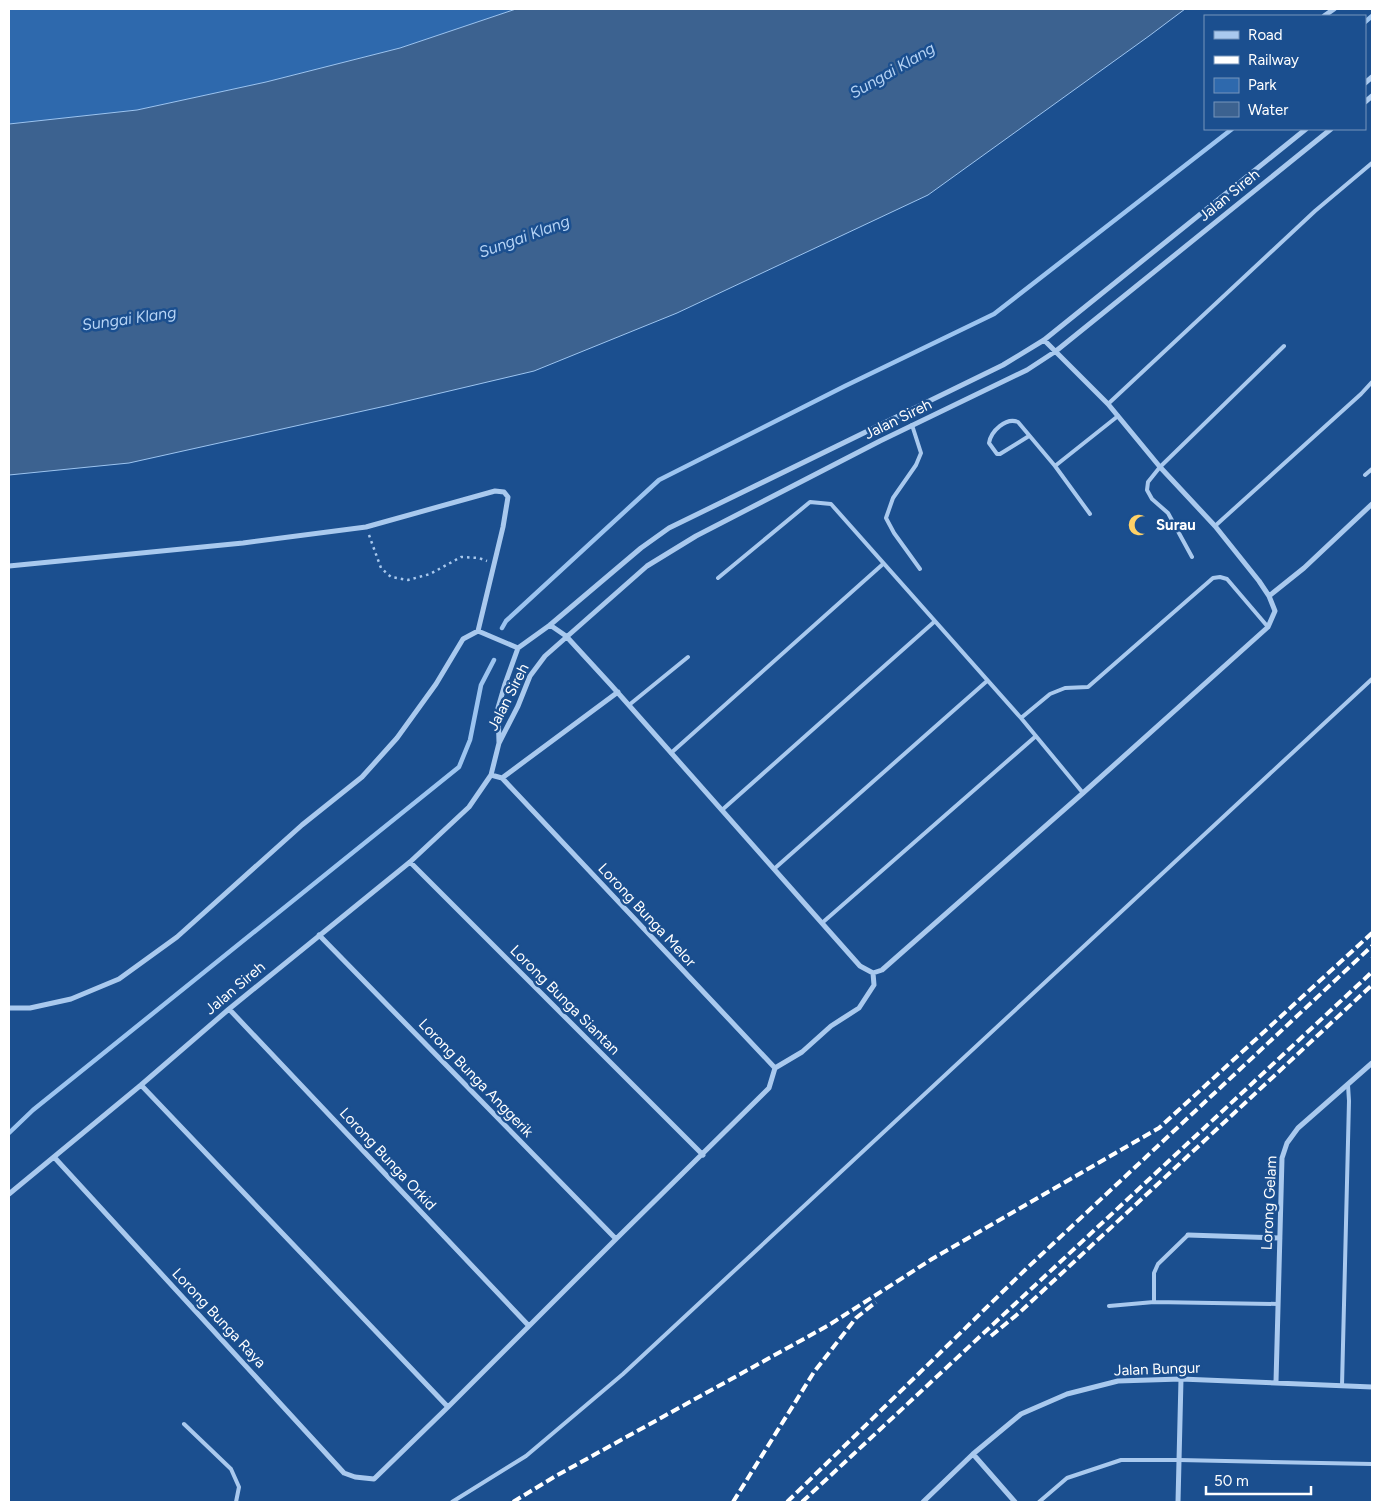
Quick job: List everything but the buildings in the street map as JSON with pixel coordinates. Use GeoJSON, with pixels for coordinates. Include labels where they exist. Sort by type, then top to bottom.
{"type":"FeatureCollection","features":[{"type":"Feature","properties":{"kind":"street","name":"Jalan Sireh"},"geometry":{"type":"LineString","coordinates":[[499,743],[498,708],[518,648],[550,625],[617,568],[669,528],[1003,365],[1044,340],[1305,130]]}},
{"type":"Feature","properties":{"kind":"street","name":"Jalan Sireh"},"geometry":{"type":"LineString","coordinates":[[9,1194],[141,1085],[229,1008],[410,862],[469,807],[491,775],[499,743],[518,706],[530,676],[544,656],[647,566],[714,527],[912,426],[1027,370],[1056,351],[1330,130]]}},
{"type":"Feature","properties":{"kind":"street"},"geometry":{"type":"LineString","coordinates":[[550,625],[566,636],[618,692],[860,966],[873,972],[882,970],[1268,627],[1275,611],[1269,596],[1259,581],[1215,526],[1160,467],[1108,404],[1044,340]]}},
{"type":"Feature","properties":{"kind":"street"},"geometry":{"type":"LineString","coordinates":[[9,566],[243,543],[366,527],[495,491],[504,492],[508,497],[504,527],[478,631],[463,640],[436,684],[397,738],[362,776],[302,825],[178,937],[119,979],[79,996],[30,1008],[9,1008]]}},
{"type":"Feature","properties":{"kind":"street"},"geometry":{"type":"LineString","coordinates":[[1269,596],[1304,568],[1372,504]]}},
{"type":"Feature","properties":{"kind":"street"},"geometry":{"type":"LineString","coordinates":[[478,631],[518,648]]}},
{"type":"Feature","properties":{"kind":"street"},"geometry":{"type":"LineString","coordinates":[[491,775],[502,778],[618,692]]}},
{"type":"Feature","properties":{"kind":"street","name":"Lorong Bunga Melor"},"geometry":{"type":"LineString","coordinates":[[502,778],[775,1068]]}},
{"type":"Feature","properties":{"kind":"street","name":"Lorong Bunga Siantan"},"geometry":{"type":"LineString","coordinates":[[410,862],[703,1155]]}},
{"type":"Feature","properties":{"kind":"street","name":"Lorong Bunga Anggerik"},"geometry":{"type":"LineString","coordinates":[[319,935],[616,1239]]}},
{"type":"Feature","properties":{"kind":"street"},"geometry":{"type":"LineString","coordinates":[[141,1085],[448,1408],[769,1088],[775,1068],[802,1052],[830,1026],[859,1008],[874,985],[873,972]]}},
{"type":"Feature","properties":{"kind":"street","name":"Lorong Bunga Orkid"},"geometry":{"type":"LineString","coordinates":[[229,1008],[529,1326]]}},
{"type":"Feature","properties":{"kind":"street","name":"Lorong Gelam"},"geometry":{"type":"LineString","coordinates":[[1276,1382],[1282,1158],[1287,1143],[1298,1128],[1372,1063]]}},
{"type":"Feature","properties":{"kind":"street","name":"Lorong Bunga Raya"},"geometry":{"type":"LineString","coordinates":[[54,1157],[344,1473],[354,1477],[374,1479],[448,1408]]}},
{"type":"Feature","properties":{"kind":"street"},"geometry":{"type":"LineString","coordinates":[[1188,1235],[1280,1238]]}},
{"type":"Feature","properties":{"kind":"street"},"geometry":{"type":"LineString","coordinates":[[1178,1502],[1181,1378]]}},
{"type":"Feature","properties":{"kind":"street","name":"Jalan Bungur"},"geometry":{"type":"LineString","coordinates":[[922,1502],[973,1454],[1020,1414],[1067,1394],[1118,1381],[1181,1378],[1372,1387]]}},
{"type":"Feature","properties":{"kind":"street"},"geometry":{"type":"LineString","coordinates":[[973,1454],[1015,1502]]}},
{"type":"Feature","properties":{"kind":"lane"},"geometry":{"type":"LineString","coordinates":[[1108,404],[1315,211],[1372,163]]}},
{"type":"Feature","properties":{"kind":"lane"},"geometry":{"type":"LineString","coordinates":[[1192,557],[1168,513],[1152,499],[1147,490],[1148,482],[1160,467],[1284,346]]}},
{"type":"Feature","properties":{"kind":"lane"},"geometry":{"type":"LineString","coordinates":[[1215,526],[1372,382]]}},
{"type":"Feature","properties":{"kind":"lane"},"geometry":{"type":"LineString","coordinates":[[1055,466],[1118,416]]}},
{"type":"Feature","properties":{"kind":"lane"},"geometry":{"type":"LineString","coordinates":[[1030,436],[1000,454],[997,454],[989,443],[993,432],[1009,420],[1018,422],[1030,436],[1055,466],[1090,514]]}},
{"type":"Feature","properties":{"kind":"lane"},"geometry":{"type":"LineString","coordinates":[[912,426],[921,453],[916,465],[893,498],[886,518],[894,533],[920,569]]}},
{"type":"Feature","properties":{"kind":"lane"},"geometry":{"type":"LineString","coordinates":[[1365,475],[1372,468]]}},
{"type":"Feature","properties":{"kind":"lane"},"geometry":{"type":"LineString","coordinates":[[718,578],[810,502],[830,504],[1021,718],[1083,793]]}},
{"type":"Feature","properties":{"kind":"lane"},"geometry":{"type":"LineString","coordinates":[[671,752],[883,564]]}},
{"type":"Feature","properties":{"kind":"lane"},"geometry":{"type":"LineString","coordinates":[[1021,718],[1050,694],[1065,688],[1088,687],[1213,578],[1227,579],[1268,627]]}},
{"type":"Feature","properties":{"kind":"lane"},"geometry":{"type":"LineString","coordinates":[[722,810],[934,622]]}},
{"type":"Feature","properties":{"kind":"lane"},"geometry":{"type":"LineString","coordinates":[[629,705],[688,657]]}},
{"type":"Feature","properties":{"kind":"lane"},"geometry":{"type":"LineString","coordinates":[[452,1502],[526,1456],[623,1374],[1372,679]]}},
{"type":"Feature","properties":{"kind":"lane"},"geometry":{"type":"LineString","coordinates":[[774,869],[987,680]]}},
{"type":"Feature","properties":{"kind":"lane"},"geometry":{"type":"LineString","coordinates":[[822,923],[1036,736]]}},
{"type":"Feature","properties":{"kind":"lane"},"geometry":{"type":"LineString","coordinates":[[1342,1386],[1348,1085]]}},
{"type":"Feature","properties":{"kind":"lane"},"geometry":{"type":"LineString","coordinates":[[1154,1302],[1154,1273],[1158,1264],[1188,1235]]}},
{"type":"Feature","properties":{"kind":"lane"},"geometry":{"type":"LineString","coordinates":[[1109,1306],[1154,1302],[1278,1304]]}},
{"type":"Feature","properties":{"kind":"lane"},"geometry":{"type":"LineString","coordinates":[[184,1424],[231,1469],[239,1487],[236,1502]]}},
{"type":"Feature","properties":{"kind":"lane"},"geometry":{"type":"LineString","coordinates":[[1039,1502],[1067,1478],[1121,1460],[1372,1464]]}},
{"type":"Feature","properties":{"kind":"path"},"geometry":{"type":"LineString","coordinates":[[366,527],[381,568],[391,577],[408,580],[430,574],[461,558],[480,558],[495,563]]}},
{"type":"Feature","properties":{"kind":"green space"},"geometry":{"type":"Polygon","coordinates":[[[9,9],[516,9],[400,48],[266,82],[137,110],[9,124],[9,9]]]}},
{"type":"Feature","properties":{"kind":"water","name":"Sungai Klang"},"geometry":{"type":"Polygon","coordinates":[[[516,9],[1185,9],[928,195],[677,313],[534,371],[129,463],[9,475],[9,124],[137,110],[266,82],[400,48],[516,9]]]}},
{"type":"Feature","properties":{"kind":"waterway"},"geometry":{"type":"LineString","coordinates":[[1366,21],[1372,16]]}},
{"type":"Feature","properties":{"kind":"waterway"},"geometry":{"type":"LineString","coordinates":[[502,628],[506,621],[659,480],[845,386],[994,314],[1231,130]]}},
{"type":"Feature","properties":{"kind":"waterway"},"geometry":{"type":"LineString","coordinates":[[9,1133],[33,1110],[459,767],[470,740],[481,685],[494,660]]}},
{"type":"Feature","properties":{"kind":"railway"},"geometry":{"type":"LineString","coordinates":[[513,1502],[554,1477],[829,1325],[932,1259],[1159,1128],[1372,933]]}},
{"type":"Feature","properties":{"kind":"railway"},"geometry":{"type":"LineString","coordinates":[[787,1502],[1025,1270],[1372,946]]}},
{"type":"Feature","properties":{"kind":"railway"},"geometry":{"type":"LineString","coordinates":[[802,1502],[1372,972]]}},
{"type":"Feature","properties":{"kind":"railway"},"geometry":{"type":"LineString","coordinates":[[991,1336],[1019,1313],[1372,985]]}},
{"type":"Feature","properties":{"kind":"railway"},"geometry":{"type":"LineString","coordinates":[[733,1502],[814,1372],[856,1318],[876,1302]]}},
{"type":"Feature","properties":{"kind":"place","name":"Surau"},"geometry":{"type":"Point","coordinates":[1139,525]}}]}
